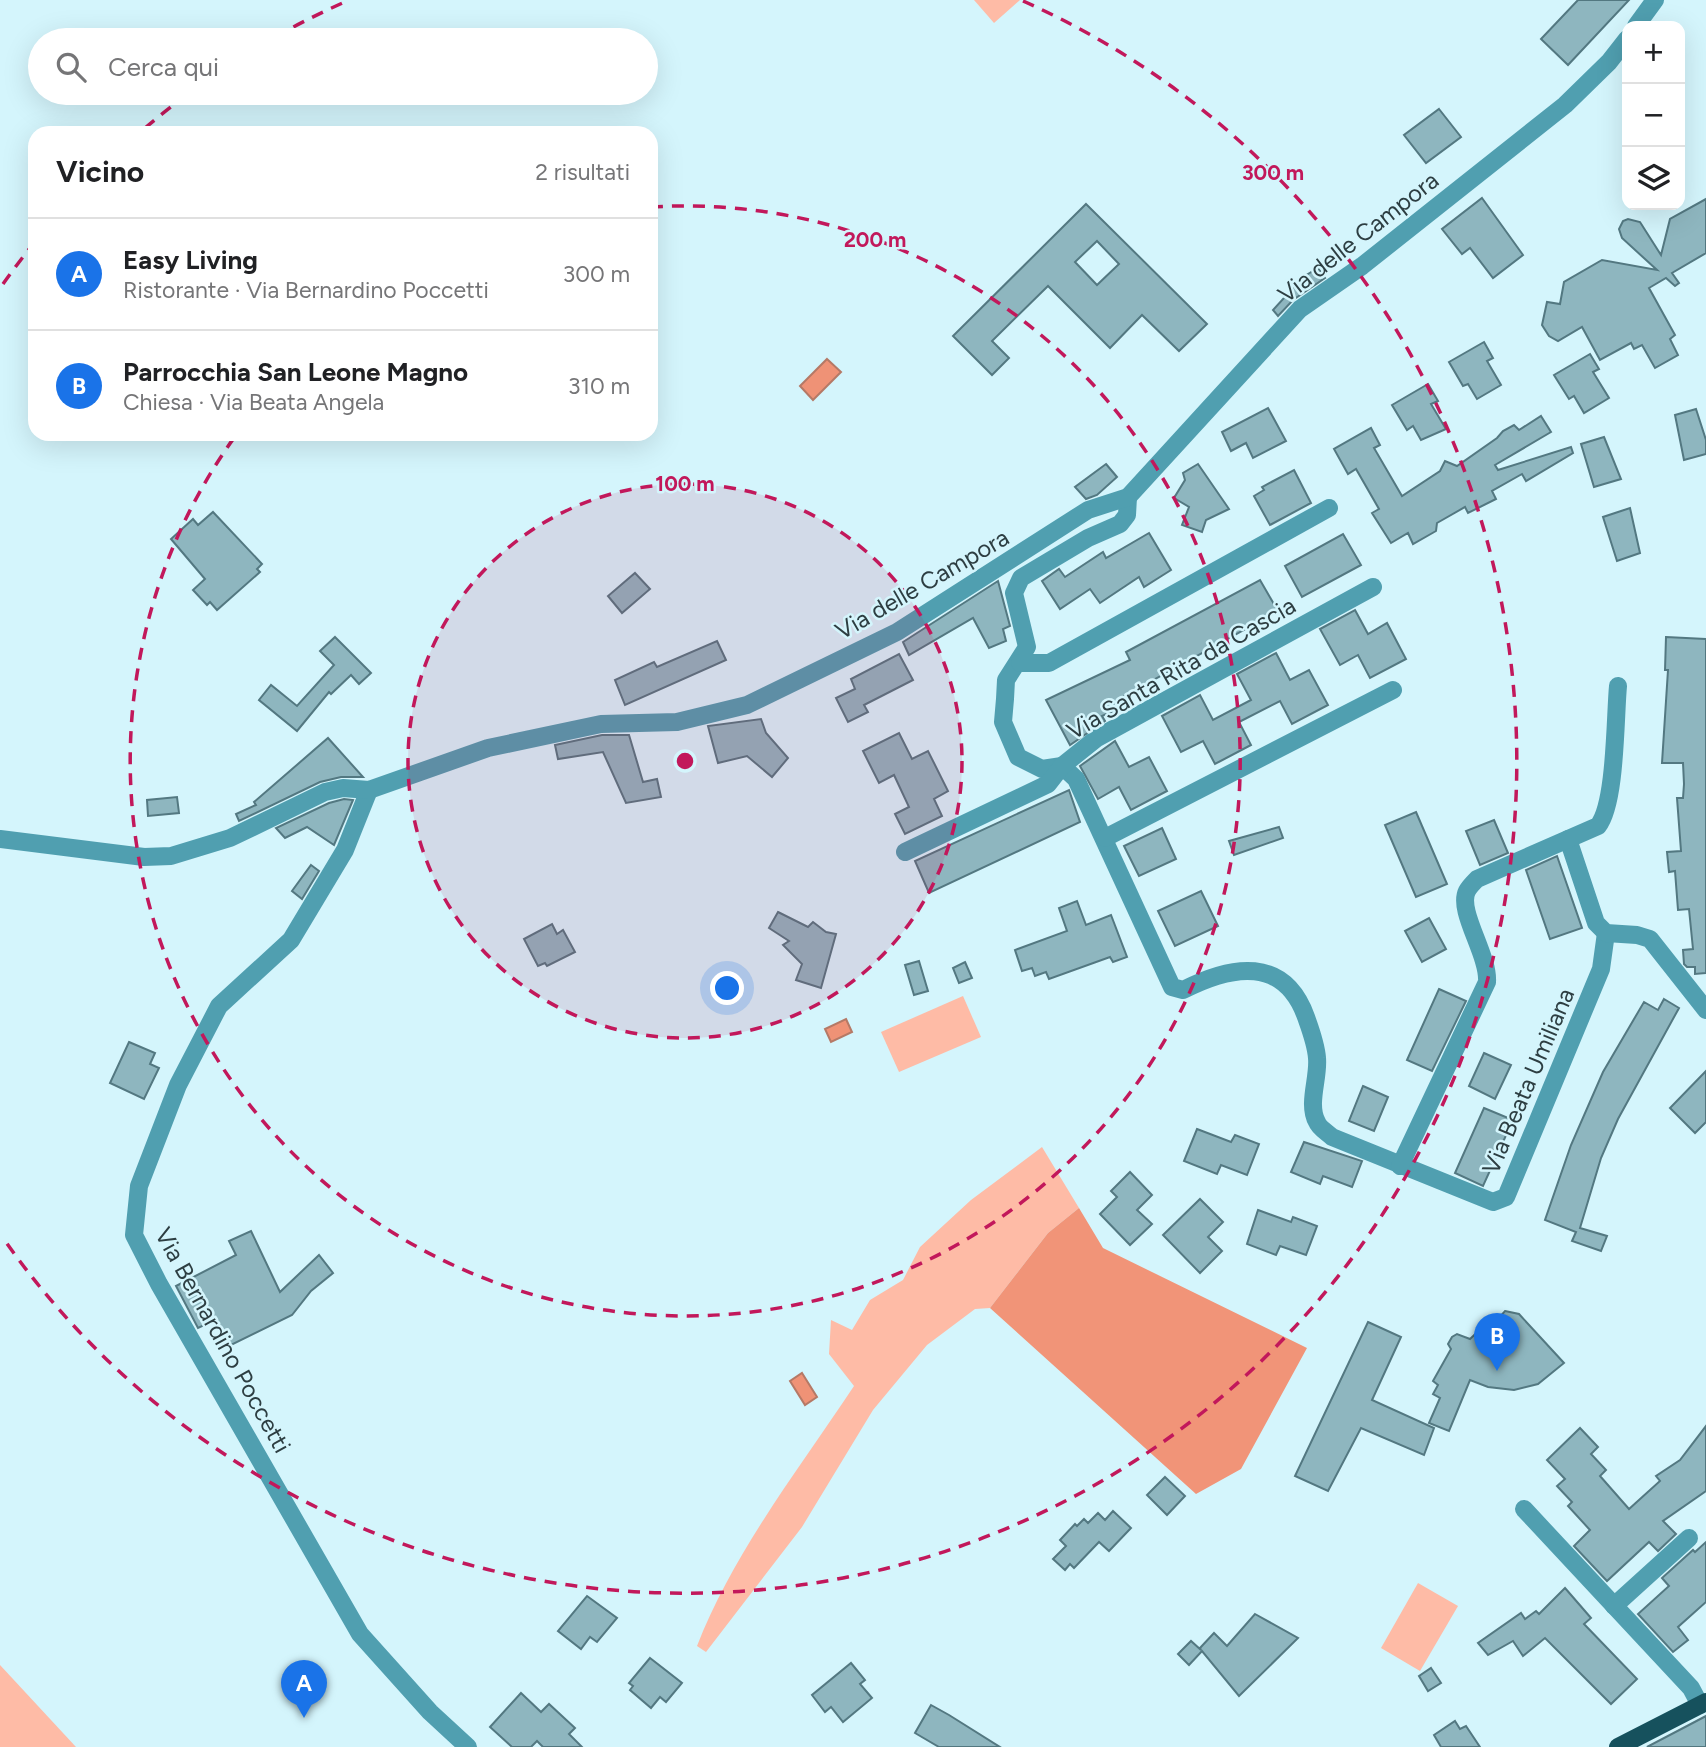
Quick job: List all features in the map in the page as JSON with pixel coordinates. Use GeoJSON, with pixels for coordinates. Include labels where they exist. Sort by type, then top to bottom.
{"type":"FeatureCollection","features":[{"type":"Feature","properties":{"kind":"main road"},"geometry":{"type":"LineString","coordinates":[[1618,1747],[1703,1704]]}},
{"type":"Feature","properties":{"kind":"street"},"geometry":{"type":"LineString","coordinates":[[1640,21],[1655,0]]}},
{"type":"Feature","properties":{"kind":"street","name":"Via delle Campora"},"geometry":{"type":"LineString","coordinates":[[0,839],[144,857],[171,856],[230,838],[325,792],[343,788],[369,789],[488,748],[601,724],[677,722],[747,705],[897,632],[1088,510],[1128,497],[1300,309],[1362,266],[1565,105],[1622,45]]}},
{"type":"Feature","properties":{"kind":"street"},"geometry":{"type":"LineString","coordinates":[[1062,766],[1042,769],[1018,757],[1003,722],[1006,680],[1020,663],[1027,647],[1014,593],[1021,578],[1088,538],[1120,524],[1127,515],[1128,497]]}},
{"type":"Feature","properties":{"kind":"street"},"geometry":{"type":"LineString","coordinates":[[1020,663],[1049,663],[1329,508]]}},
{"type":"Feature","properties":{"kind":"street","name":"Via Santa Rita da Cascia"},"geometry":{"type":"LineString","coordinates":[[905,852],[1048,784],[1062,766],[1097,738],[1373,587]]}},
{"type":"Feature","properties":{"kind":"street"},"geometry":{"type":"LineString","coordinates":[[1400,1166],[1487,982],[1486,962],[1465,906],[1466,892],[1477,879],[1598,826],[1606,810],[1618,686]]}},
{"type":"Feature","properties":{"kind":"street"},"geometry":{"type":"LineString","coordinates":[[1105,838],[1393,690]]}},
{"type":"Feature","properties":{"kind":"street","name":"Via Beata Umiliana"},"geometry":{"type":"LineString","coordinates":[[1062,766],[1076,779],[1172,987],[1183,990],[1202,980],[1240,971],[1274,974],[1293,990],[1314,1037],[1318,1060],[1314,1097],[1317,1122],[1332,1137],[1493,1202],[1506,1197],[1601,969],[1606,933]]}},
{"type":"Feature","properties":{"kind":"street","name":"Via Bernardino Poccetti"},"geometry":{"type":"LineString","coordinates":[[369,789],[345,850],[291,940],[219,1006],[178,1085],[139,1186],[134,1235],[159,1284],[360,1634],[430,1712],[468,1747]]}},
{"type":"Feature","properties":{"kind":"street"},"geometry":{"type":"LineString","coordinates":[[1568,839],[1596,923],[1606,933],[1637,934],[1650,939],[1677,978],[1706,1010]]}},
{"type":"Feature","properties":{"kind":"street"},"geometry":{"type":"LineString","coordinates":[[1524,1509],[1703,1704]]}},
{"type":"Feature","properties":{"kind":"street"},"geometry":{"type":"LineString","coordinates":[[1614,1606],[1689,1538]]}},
{"type":"Feature","properties":{"kind":"shaded area"},"geometry":{"type":"Polygon","coordinates":[[[974,0],[1020,0],[994,23],[974,0]]]}},
{"type":"Feature","properties":{"kind":"shaded area"},"geometry":{"type":"Polygon","coordinates":[[[827,359],[841,372],[813,400],[800,386],[827,359]]]}},
{"type":"Feature","properties":{"kind":"shaded area"},"geometry":{"type":"Polygon","coordinates":[[[963,996],[981,1037],[899,1072],[881,1032],[963,996]]]}},
{"type":"Feature","properties":{"kind":"shaded area"},"geometry":{"type":"Polygon","coordinates":[[[846,1019],[852,1032],[831,1042],[825,1029],[846,1019]]]}},
{"type":"Feature","properties":{"kind":"shaded area"},"geometry":{"type":"Polygon","coordinates":[[[1042,1147],[1079,1208],[1048,1233],[990,1308],[975,1309],[927,1345],[873,1410],[802,1527],[706,1652],[697,1646],[748,1545],[854,1386],[829,1354],[831,1320],[852,1330],[870,1300],[903,1280],[920,1247],[971,1200],[1042,1147]]]}},
{"type":"Feature","properties":{"kind":"shaded area"},"geometry":{"type":"Polygon","coordinates":[[[1079,1208],[1103,1248],[1307,1348],[1241,1469],[1196,1494],[990,1308],[1048,1233],[1079,1208]]]}},
{"type":"Feature","properties":{"kind":"shaded area"},"geometry":{"type":"Polygon","coordinates":[[[802,1373],[817,1397],[805,1405],[790,1381],[802,1373]]]}},
{"type":"Feature","properties":{"kind":"shaded area"},"geometry":{"type":"Polygon","coordinates":[[[1418,1583],[1458,1606],[1420,1671],[1381,1648],[1418,1583]]]}},
{"type":"Feature","properties":{"kind":"shaded area"},"geometry":{"type":"Polygon","coordinates":[[[0,1665],[76,1747],[0,1747],[0,1665]]]}},
{"type":"Feature","properties":{"kind":"building"},"geometry":{"type":"Polygon","coordinates":[[[1578,0],[1629,0],[1568,65],[1541,39],[1578,0]]]}},
{"type":"Feature","properties":{"kind":"building"},"geometry":{"type":"Polygon","coordinates":[[[1439,109],[1461,137],[1426,163],[1404,135],[1439,109]]]}},
{"type":"Feature","properties":{"kind":"building"},"geometry":{"type":"Polygon","coordinates":[[[1482,198],[1523,255],[1493,278],[1470,248],[1462,254],[1442,229],[1482,198]]]}},
{"type":"Feature","properties":{"kind":"building"},"geometry":{"type":"Polygon","coordinates":[[[1706,199],[1706,253],[1672,273],[1679,283],[1675,286],[1666,278],[1649,288],[1675,335],[1670,339],[1678,355],[1655,368],[1642,345],[1634,349],[1631,343],[1600,360],[1582,327],[1558,341],[1549,336],[1542,325],[1547,302],[1560,304],[1564,282],[1602,260],[1657,270],[1622,238],[1619,229],[1623,221],[1628,219],[1640,222],[1661,255],[1670,219],[1706,199]]]}},
{"type":"Feature","properties":{"kind":"building"},"geometry":{"type":"Polygon","coordinates":[[[1086,204],[1207,324],[1179,351],[1142,315],[1110,348],[1048,286],[992,341],[1009,358],[992,375],[953,336],[1086,204]],[[1097,241],[1075,262],[1097,285],[1119,264],[1097,241]]]}},
{"type":"Feature","properties":{"kind":"building"},"geometry":{"type":"Polygon","coordinates":[[[1318,268],[1325,278],[1293,300],[1278,316],[1273,310],[1303,277],[1318,268]]]}},
{"type":"Feature","properties":{"kind":"building"},"geometry":{"type":"Polygon","coordinates":[[[1484,342],[1493,358],[1487,361],[1501,385],[1477,399],[1468,384],[1463,386],[1449,362],[1484,342]]]}},
{"type":"Feature","properties":{"kind":"building"},"geometry":{"type":"Polygon","coordinates":[[[1590,354],[1599,369],[1593,372],[1609,398],[1584,413],[1574,396],[1569,399],[1554,375],[1590,354]]]}},
{"type":"Feature","properties":{"kind":"building"},"geometry":{"type":"Polygon","coordinates":[[[1428,384],[1438,401],[1431,404],[1446,429],[1421,440],[1413,426],[1407,430],[1392,405],[1428,384]]]}},
{"type":"Feature","properties":{"kind":"building"},"geometry":{"type":"Polygon","coordinates":[[[1268,408],[1286,441],[1253,458],[1246,443],[1231,451],[1222,432],[1268,408]]]}},
{"type":"Feature","properties":{"kind":"building"},"geometry":{"type":"Polygon","coordinates":[[[1696,409],[1706,440],[1706,454],[1684,460],[1675,415],[1696,409]]]}},
{"type":"Feature","properties":{"kind":"building"},"geometry":{"type":"Polygon","coordinates":[[[1541,416],[1551,432],[1495,465],[1498,470],[1571,447],[1573,453],[1526,481],[1522,474],[1492,491],[1496,499],[1468,513],[1465,507],[1437,523],[1436,531],[1413,544],[1408,533],[1391,543],[1372,513],[1379,509],[1356,469],[1348,474],[1334,449],[1371,428],[1380,445],[1374,448],[1402,496],[1440,471],[1445,461],[1457,466],[1503,431],[1514,425],[1519,430],[1541,416]]]}},
{"type":"Feature","properties":{"kind":"building"},"geometry":{"type":"Polygon","coordinates":[[[1604,437],[1621,479],[1594,487],[1581,444],[1604,437]]]}},
{"type":"Feature","properties":{"kind":"building"},"geometry":{"type":"Polygon","coordinates":[[[1106,464],[1117,477],[1097,495],[1086,499],[1075,487],[1106,464]]]}},
{"type":"Feature","properties":{"kind":"building"},"geometry":{"type":"Polygon","coordinates":[[[1198,464],[1229,509],[1206,520],[1202,532],[1182,525],[1189,507],[1174,498],[1185,480],[1183,473],[1198,464]]]}},
{"type":"Feature","properties":{"kind":"building"},"geometry":{"type":"Polygon","coordinates":[[[1294,470],[1311,503],[1270,525],[1254,496],[1264,490],[1262,487],[1294,470]]]}},
{"type":"Feature","properties":{"kind":"building"},"geometry":{"type":"Polygon","coordinates":[[[1630,508],[1640,553],[1617,561],[1603,517],[1630,508]]]}},
{"type":"Feature","properties":{"kind":"building"},"geometry":{"type":"Polygon","coordinates":[[[213,512],[262,564],[257,569],[260,572],[217,610],[210,602],[207,605],[193,590],[205,579],[171,539],[193,519],[198,525],[213,512]]]}},
{"type":"Feature","properties":{"kind":"building"},"geometry":{"type":"Polygon","coordinates":[[[1149,533],[1171,570],[1144,587],[1139,577],[1100,603],[1090,589],[1060,609],[1042,581],[1059,569],[1065,577],[1103,552],[1106,558],[1149,533]]]}},
{"type":"Feature","properties":{"kind":"building"},"geometry":{"type":"Polygon","coordinates":[[[1343,534],[1361,565],[1302,597],[1285,566],[1343,534]]]}},
{"type":"Feature","properties":{"kind":"building"},"geometry":{"type":"Polygon","coordinates":[[[635,573],[650,589],[622,613],[608,596],[635,573]]]}},
{"type":"Feature","properties":{"kind":"building"},"geometry":{"type":"Polygon","coordinates":[[[1260,580],[1278,611],[1121,698],[1125,706],[1102,716],[1105,721],[1070,745],[1046,700],[1130,660],[1126,652],[1260,580]]]}},
{"type":"Feature","properties":{"kind":"building"},"geometry":{"type":"Polygon","coordinates":[[[998,581],[1010,626],[1003,629],[1006,641],[989,648],[973,618],[909,655],[903,642],[998,581]]]}},
{"type":"Feature","properties":{"kind":"building"},"geometry":{"type":"Polygon","coordinates":[[[1355,610],[1368,634],[1387,623],[1406,659],[1370,678],[1358,655],[1340,665],[1320,629],[1355,610]]]}},
{"type":"Feature","properties":{"kind":"building"},"geometry":{"type":"Polygon","coordinates":[[[335,637],[371,673],[359,684],[351,675],[331,694],[329,692],[297,731],[259,700],[271,685],[297,706],[334,665],[320,651],[335,637]]]}},
{"type":"Feature","properties":{"kind":"building"},"geometry":{"type":"Polygon","coordinates":[[[1666,637],[1706,639],[1706,973],[1695,974],[1695,967],[1687,967],[1684,964],[1683,950],[1693,949],[1689,909],[1678,910],[1675,871],[1669,872],[1667,852],[1681,851],[1677,798],[1683,798],[1684,784],[1683,763],[1662,763],[1668,670],[1665,670],[1666,637]]]}},
{"type":"Feature","properties":{"kind":"building"},"geometry":{"type":"Polygon","coordinates":[[[717,641],[726,660],[625,705],[615,680],[654,662],[657,667],[717,641]]]}},
{"type":"Feature","properties":{"kind":"building"},"geometry":{"type":"Polygon","coordinates":[[[1276,653],[1290,680],[1309,670],[1328,705],[1292,724],[1280,701],[1239,722],[1251,745],[1215,764],[1203,741],[1181,752],[1162,716],[1200,695],[1213,720],[1251,700],[1237,674],[1276,653]]]}},
{"type":"Feature","properties":{"kind":"building"},"geometry":{"type":"Polygon","coordinates":[[[899,654],[913,680],[864,705],[868,712],[848,722],[836,698],[855,689],[851,679],[899,654]]]}},
{"type":"Feature","properties":{"kind":"building"},"geometry":{"type":"Polygon","coordinates":[[[761,719],[766,733],[788,758],[772,777],[747,756],[718,763],[708,726],[761,719]]]}},
{"type":"Feature","properties":{"kind":"building"},"geometry":{"type":"Polygon","coordinates":[[[899,733],[912,759],[928,751],[948,791],[934,799],[942,816],[905,834],[895,814],[909,807],[894,775],[879,783],[863,751],[899,733]]]}},
{"type":"Feature","properties":{"kind":"building"},"geometry":{"type":"Polygon","coordinates":[[[602,735],[629,735],[643,782],[657,779],[661,797],[626,803],[603,752],[558,759],[555,745],[602,735]]]}},
{"type":"Feature","properties":{"kind":"building"},"geometry":{"type":"Polygon","coordinates":[[[328,738],[363,777],[341,777],[320,782],[239,821],[236,814],[256,805],[254,802],[328,738]]]}},
{"type":"Feature","properties":{"kind":"building"},"geometry":{"type":"Polygon","coordinates":[[[1115,741],[1129,767],[1149,757],[1167,791],[1131,810],[1119,787],[1098,799],[1080,766],[1115,741]]]}},
{"type":"Feature","properties":{"kind":"building"},"geometry":{"type":"Polygon","coordinates":[[[1069,790],[1080,822],[929,893],[915,861],[1069,790]]]}},
{"type":"Feature","properties":{"kind":"building"},"geometry":{"type":"Polygon","coordinates":[[[177,797],[179,813],[148,816],[147,800],[177,797]]]}},
{"type":"Feature","properties":{"kind":"building"},"geometry":{"type":"Polygon","coordinates":[[[344,799],[353,800],[334,845],[307,827],[285,838],[276,828],[329,803],[344,799]]]}},
{"type":"Feature","properties":{"kind":"building"},"geometry":{"type":"Polygon","coordinates":[[[1416,812],[1447,884],[1416,897],[1385,825],[1416,812]]]}},
{"type":"Feature","properties":{"kind":"building"},"geometry":{"type":"Polygon","coordinates":[[[1494,820],[1508,853],[1480,865],[1466,831],[1494,820]]]}},
{"type":"Feature","properties":{"kind":"building"},"geometry":{"type":"Polygon","coordinates":[[[1279,827],[1283,838],[1234,855],[1229,841],[1279,827]]]}},
{"type":"Feature","properties":{"kind":"building"},"geometry":{"type":"Polygon","coordinates":[[[1162,828],[1176,859],[1139,876],[1124,846],[1162,828]]]}},
{"type":"Feature","properties":{"kind":"building"},"geometry":{"type":"Polygon","coordinates":[[[1557,856],[1582,928],[1550,939],[1526,870],[1557,856]]]}},
{"type":"Feature","properties":{"kind":"building"},"geometry":{"type":"Polygon","coordinates":[[[311,865],[319,871],[302,899],[292,891],[311,865]]]}},
{"type":"Feature","properties":{"kind":"building"},"geometry":{"type":"Polygon","coordinates":[[[1201,891],[1218,926],[1175,946],[1158,911],[1201,891]]]}},
{"type":"Feature","properties":{"kind":"building"},"geometry":{"type":"Polygon","coordinates":[[[1077,901],[1086,925],[1111,915],[1127,957],[1113,962],[1110,957],[1049,979],[1046,972],[1035,976],[1032,968],[1022,971],[1015,950],[1067,931],[1059,908],[1077,901]]]}},
{"type":"Feature","properties":{"kind":"building"},"geometry":{"type":"Polygon","coordinates":[[[778,912],[808,927],[813,922],[826,932],[836,934],[821,988],[796,980],[802,964],[783,945],[789,941],[769,928],[778,912]]]}},
{"type":"Feature","properties":{"kind":"building"},"geometry":{"type":"Polygon","coordinates":[[[1429,918],[1446,949],[1422,962],[1405,931],[1429,918]]]}},
{"type":"Feature","properties":{"kind":"building"},"geometry":{"type":"Polygon","coordinates":[[[552,924],[557,934],[563,930],[575,952],[547,966],[545,963],[538,966],[524,939],[552,924]]]}},
{"type":"Feature","properties":{"kind":"building"},"geometry":{"type":"Polygon","coordinates":[[[919,961],[928,991],[914,995],[905,965],[919,961]]]}},
{"type":"Feature","properties":{"kind":"building"},"geometry":{"type":"Polygon","coordinates":[[[965,962],[972,978],[959,983],[953,968],[965,962]]]}},
{"type":"Feature","properties":{"kind":"building"},"geometry":{"type":"Polygon","coordinates":[[[1439,989],[1466,1001],[1432,1071],[1407,1060],[1439,989]]]}},
{"type":"Feature","properties":{"kind":"building"},"geometry":{"type":"Polygon","coordinates":[[[1664,999],[1679,1008],[1618,1119],[1601,1158],[1580,1228],[1607,1236],[1601,1251],[1572,1241],[1576,1232],[1545,1220],[1571,1145],[1603,1072],[1644,1002],[1658,1010],[1664,999]]]}},
{"type":"Feature","properties":{"kind":"building"},"geometry":{"type":"Polygon","coordinates":[[[129,1042],[155,1053],[150,1064],[159,1068],[144,1099],[110,1083],[129,1042]]]}},
{"type":"Feature","properties":{"kind":"building"},"geometry":{"type":"Polygon","coordinates":[[[1484,1053],[1511,1065],[1495,1099],[1469,1086],[1484,1053]]]}},
{"type":"Feature","properties":{"kind":"building"},"geometry":{"type":"Polygon","coordinates":[[[1706,1071],[1706,1122],[1695,1133],[1670,1108],[1706,1071]]]}},
{"type":"Feature","properties":{"kind":"building"},"geometry":{"type":"Polygon","coordinates":[[[1363,1086],[1388,1097],[1374,1131],[1349,1121],[1363,1086]]]}},
{"type":"Feature","properties":{"kind":"building"},"geometry":{"type":"Polygon","coordinates":[[[1484,1108],[1513,1120],[1483,1186],[1455,1173],[1484,1108]]]}},
{"type":"Feature","properties":{"kind":"building"},"geometry":{"type":"Polygon","coordinates":[[[1197,1129],[1231,1142],[1235,1135],[1259,1144],[1247,1175],[1221,1165],[1217,1174],[1184,1161],[1197,1129]]]}},
{"type":"Feature","properties":{"kind":"building"},"geometry":{"type":"Polygon","coordinates":[[[1304,1142],[1362,1161],[1352,1187],[1323,1176],[1320,1184],[1291,1172],[1304,1142]]]}},
{"type":"Feature","properties":{"kind":"building"},"geometry":{"type":"Polygon","coordinates":[[[1130,1172],[1152,1195],[1137,1210],[1152,1224],[1130,1245],[1100,1214],[1117,1197],[1111,1191],[1130,1172]]]}},
{"type":"Feature","properties":{"kind":"building"},"geometry":{"type":"Polygon","coordinates":[[[1200,1199],[1223,1222],[1208,1237],[1222,1251],[1200,1273],[1163,1235],[1200,1199]]]}},
{"type":"Feature","properties":{"kind":"building"},"geometry":{"type":"Polygon","coordinates":[[[1258,1210],[1291,1222],[1293,1217],[1317,1226],[1306,1255],[1280,1246],[1276,1255],[1247,1244],[1258,1210]]]}},
{"type":"Feature","properties":{"kind":"building"},"geometry":{"type":"Polygon","coordinates":[[[251,1231],[280,1292],[319,1255],[333,1273],[311,1291],[292,1315],[229,1346],[215,1320],[198,1328],[176,1286],[236,1255],[229,1241],[251,1231]]]}},
{"type":"Feature","properties":{"kind":"building"},"geometry":{"type":"Polygon","coordinates":[[[1505,1311],[1519,1314],[1564,1363],[1538,1384],[1514,1390],[1488,1387],[1470,1380],[1449,1431],[1429,1423],[1440,1398],[1433,1394],[1438,1385],[1433,1381],[1451,1349],[1448,1344],[1452,1337],[1457,1334],[1470,1339],[1486,1324],[1490,1328],[1505,1311]]]}},
{"type":"Feature","properties":{"kind":"building"},"geometry":{"type":"Polygon","coordinates":[[[1368,1322],[1401,1337],[1372,1400],[1434,1428],[1424,1455],[1361,1428],[1328,1491],[1295,1476],[1368,1322]]]}},
{"type":"Feature","properties":{"kind":"building"},"geometry":{"type":"Polygon","coordinates":[[[1706,1426],[1706,1491],[1663,1521],[1676,1534],[1658,1551],[1649,1542],[1607,1581],[1574,1546],[1590,1530],[1568,1506],[1572,1502],[1557,1486],[1565,1479],[1547,1460],[1580,1428],[1598,1447],[1591,1454],[1606,1470],[1600,1476],[1629,1509],[1660,1481],[1656,1476],[1680,1460],[1706,1426]]]}},
{"type":"Feature","properties":{"kind":"building"},"geometry":{"type":"Polygon","coordinates":[[[1165,1477],[1185,1496],[1167,1515],[1147,1495],[1165,1477]]]}},
{"type":"Feature","properties":{"kind":"building"},"geometry":{"type":"Polygon","coordinates":[[[1113,1511],[1131,1528],[1109,1551],[1099,1542],[1074,1568],[1070,1564],[1065,1570],[1053,1559],[1066,1546],[1060,1540],[1075,1524],[1077,1526],[1084,1519],[1088,1523],[1098,1513],[1105,1520],[1113,1511]]]}},
{"type":"Feature","properties":{"kind":"building"},"geometry":{"type":"Polygon","coordinates":[[[1706,1542],[1706,1602],[1678,1627],[1688,1640],[1673,1652],[1638,1614],[1669,1586],[1662,1578],[1706,1542]]]}},
{"type":"Feature","properties":{"kind":"building"},"geometry":{"type":"Polygon","coordinates":[[[1565,1588],[1591,1618],[1584,1624],[1637,1679],[1611,1704],[1545,1638],[1523,1656],[1513,1641],[1488,1655],[1478,1643],[1521,1613],[1525,1619],[1536,1611],[1539,1614],[1565,1588]]]}},
{"type":"Feature","properties":{"kind":"building"},"geometry":{"type":"Polygon","coordinates":[[[587,1596],[617,1618],[597,1642],[590,1637],[581,1649],[558,1631],[587,1596]]]}},
{"type":"Feature","properties":{"kind":"building"},"geometry":{"type":"Polygon","coordinates":[[[1255,1614],[1298,1638],[1239,1696],[1202,1651],[1189,1665],[1178,1654],[1191,1641],[1201,1650],[1214,1633],[1227,1646],[1255,1614]]]}},
{"type":"Feature","properties":{"kind":"building"},"geometry":{"type":"Polygon","coordinates":[[[650,1658],[682,1683],[666,1702],[660,1697],[651,1708],[630,1690],[633,1686],[629,1683],[650,1658]]]}},
{"type":"Feature","properties":{"kind":"building"},"geometry":{"type":"Polygon","coordinates":[[[851,1663],[865,1680],[860,1684],[872,1698],[843,1722],[831,1707],[825,1712],[812,1695],[851,1663]]]}},
{"type":"Feature","properties":{"kind":"building"},"geometry":{"type":"Polygon","coordinates":[[[1431,1668],[1441,1683],[1428,1691],[1419,1676],[1431,1668]]]}},
{"type":"Feature","properties":{"kind":"building"},"geometry":{"type":"Polygon","coordinates":[[[521,1693],[541,1712],[549,1704],[575,1728],[569,1734],[582,1747],[543,1747],[537,1741],[531,1747],[512,1747],[490,1727],[521,1693]]]}},
{"type":"Feature","properties":{"kind":"building"},"geometry":{"type":"Polygon","coordinates":[[[931,1705],[1000,1747],[939,1747],[915,1733],[931,1705]]]}},
{"type":"Feature","properties":{"kind":"building"},"geometry":{"type":"Polygon","coordinates":[[[1706,1716],[1706,1747],[1647,1747],[1687,1726],[1706,1716]]]}},
{"type":"Feature","properties":{"kind":"building"},"geometry":{"type":"Polygon","coordinates":[[[1455,1721],[1460,1729],[1466,1726],[1480,1747],[1441,1747],[1434,1735],[1455,1721]]]}},
{"type":"Feature","properties":{"kind":"place","name":"Parrocchia San Leone Magno"},"geometry":{"type":"Point","coordinates":[1497,1371]}},
{"type":"Feature","properties":{"kind":"place","name":"Easy Living"},"geometry":{"type":"Point","coordinates":[304,1718]}}]}
